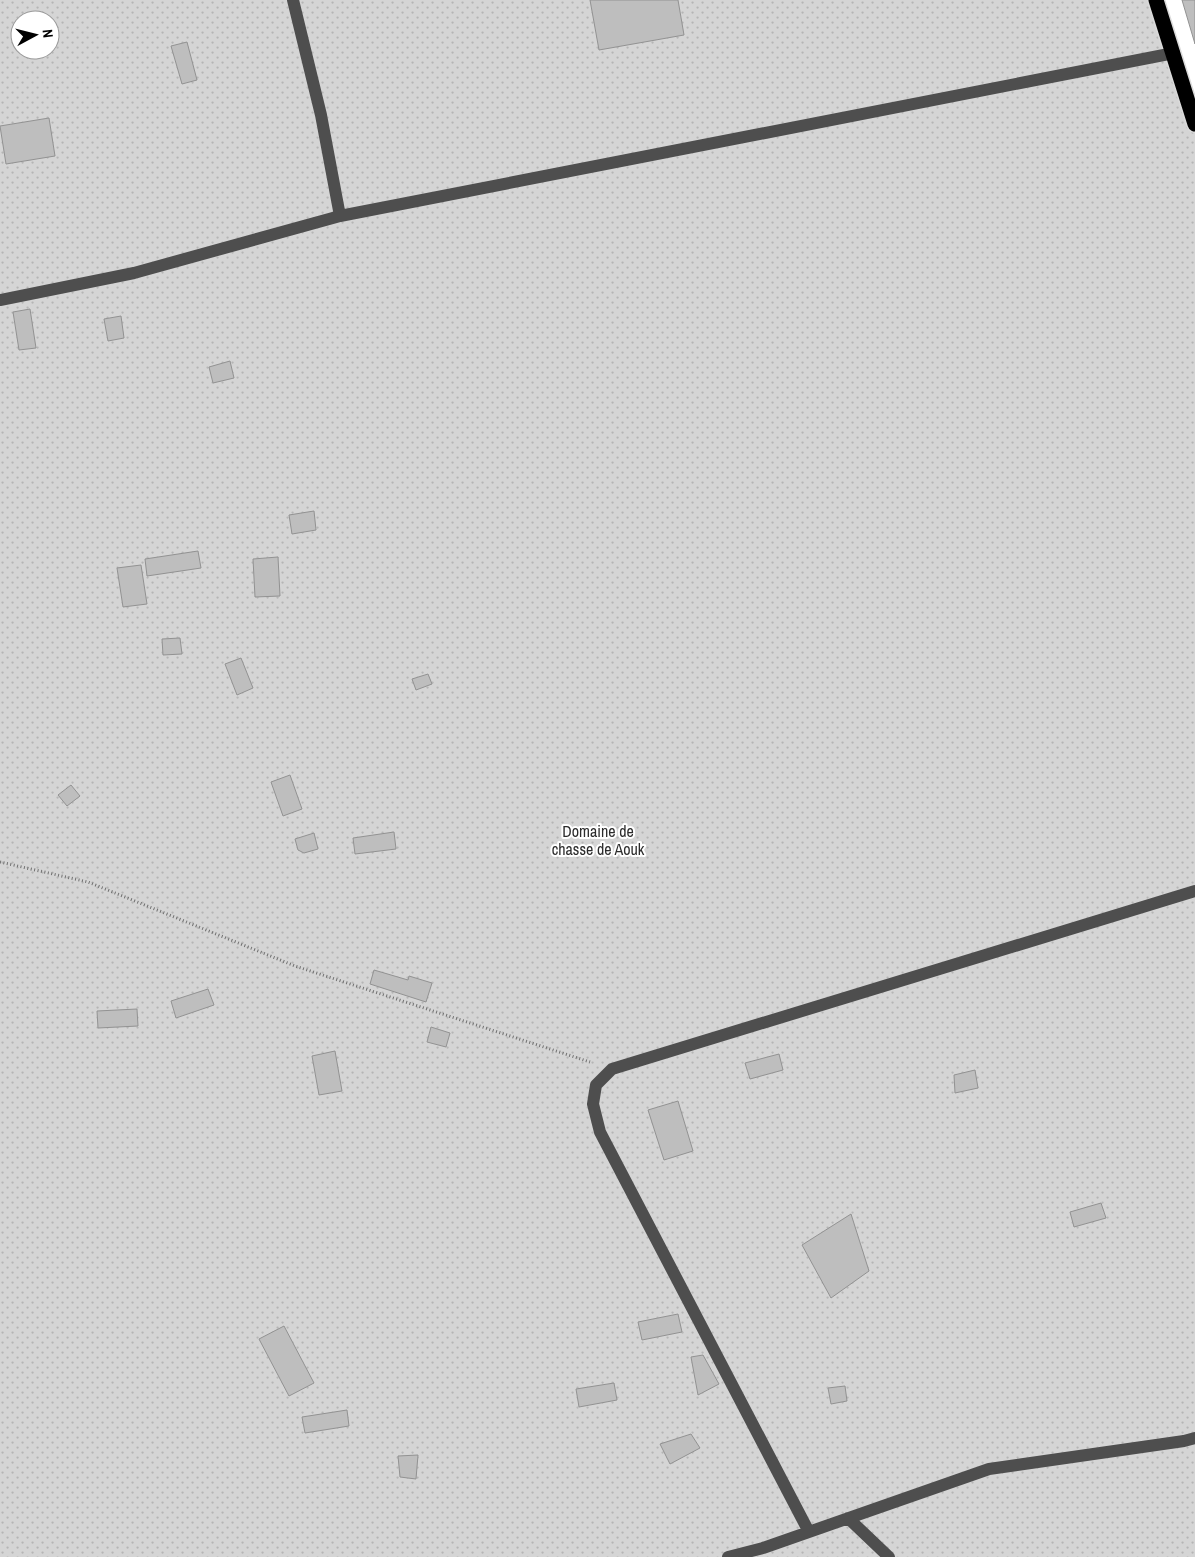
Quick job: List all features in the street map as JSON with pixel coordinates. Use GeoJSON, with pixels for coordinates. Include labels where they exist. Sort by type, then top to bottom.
{"type":"FeatureCollection","features":[{"type":"Feature","properties":{"kind":"highway"},"geometry":{"type":"LineString","coordinates":[[1156,0],[1195,124]]}},
{"type":"Feature","properties":{"kind":"street"},"geometry":{"type":"LineString","coordinates":[[293,0],[320,115],[340,216]]}},
{"type":"Feature","properties":{"kind":"street"},"geometry":{"type":"LineString","coordinates":[[0,300],[134,273],[340,216],[1174,54]]}},
{"type":"Feature","properties":{"kind":"street"},"geometry":{"type":"LineString","coordinates":[[809,1532],[600,1132],[593,1104],[596,1086],[612,1069],[1195,892]]}},
{"type":"Feature","properties":{"kind":"street"},"geometry":{"type":"LineString","coordinates":[[728,1557],[762,1553],[809,1532],[989,1469],[1184,1442],[1195,1438]]}},
{"type":"Feature","properties":{"kind":"street"},"geometry":{"type":"LineString","coordinates":[[848,1518],[889,1557]]}},
{"type":"Feature","properties":{"kind":"path"},"geometry":{"type":"LineString","coordinates":[[0,862],[88,882],[295,966],[612,1069]]}},
{"type":"Feature","properties":{"kind":"green space","name":"Domaine de chasse de Aouk"},"geometry":{"type":"Polygon","coordinates":[[[0,0],[1156,0],[1195,124],[1195,1557],[0,1557],[0,0]]]}},
{"type":"Feature","properties":{"kind":"building"},"geometry":{"type":"Polygon","coordinates":[[[590,0],[678,0],[684,35],[599,50],[590,0]]]}},
{"type":"Feature","properties":{"kind":"building"},"geometry":{"type":"Polygon","coordinates":[[[1182,0],[1195,0],[1195,44],[1182,0]]]}},
{"type":"Feature","properties":{"kind":"building"},"geometry":{"type":"Polygon","coordinates":[[[187,42],[197,80],[182,84],[171,46],[187,42]]]}},
{"type":"Feature","properties":{"kind":"building"},"geometry":{"type":"Polygon","coordinates":[[[49,118],[55,156],[6,164],[0,126],[49,118]]]}},
{"type":"Feature","properties":{"kind":"building"},"geometry":{"type":"Polygon","coordinates":[[[30,309],[36,348],[19,350],[13,312],[30,309]]]}},
{"type":"Feature","properties":{"kind":"building"},"geometry":{"type":"Polygon","coordinates":[[[121,316],[124,338],[108,341],[104,319],[121,316]]]}},
{"type":"Feature","properties":{"kind":"building"},"geometry":{"type":"Polygon","coordinates":[[[230,361],[234,378],[213,383],[209,367],[230,361]]]}},
{"type":"Feature","properties":{"kind":"building"},"geometry":{"type":"Polygon","coordinates":[[[314,511],[316,530],[292,534],[289,515],[314,511]]]}},
{"type":"Feature","properties":{"kind":"building"},"geometry":{"type":"Polygon","coordinates":[[[198,551],[201,568],[147,576],[145,559],[198,551]]]}},
{"type":"Feature","properties":{"kind":"building"},"geometry":{"type":"Polygon","coordinates":[[[278,557],[280,596],[255,597],[253,559],[278,557]]]}},
{"type":"Feature","properties":{"kind":"building"},"geometry":{"type":"Polygon","coordinates":[[[141,565],[147,604],[123,607],[117,568],[141,565]]]}},
{"type":"Feature","properties":{"kind":"building"},"geometry":{"type":"Polygon","coordinates":[[[180,638],[182,654],[163,655],[162,639],[180,638]]]}},
{"type":"Feature","properties":{"kind":"building"},"geometry":{"type":"Polygon","coordinates":[[[241,658],[253,688],[237,695],[225,664],[241,658]]]}},
{"type":"Feature","properties":{"kind":"building"},"geometry":{"type":"Polygon","coordinates":[[[428,674],[432,684],[416,690],[412,679],[428,674]]]}},
{"type":"Feature","properties":{"kind":"building"},"geometry":{"type":"Polygon","coordinates":[[[290,775],[302,809],[283,816],[271,782],[290,775]]]}},
{"type":"Feature","properties":{"kind":"building"},"geometry":{"type":"Polygon","coordinates":[[[71,785],[80,796],[67,806],[58,795],[71,785]]]}},
{"type":"Feature","properties":{"kind":"building"},"geometry":{"type":"Polygon","coordinates":[[[394,832],[396,849],[355,854],[353,838],[394,832]]]}},
{"type":"Feature","properties":{"kind":"building"},"geometry":{"type":"Polygon","coordinates":[[[314,833],[318,849],[304,853],[298,850],[295,839],[314,833]]]}},
{"type":"Feature","properties":{"kind":"building"},"geometry":{"type":"Polygon","coordinates":[[[374,970],[408,980],[409,976],[432,983],[426,1002],[370,984],[374,970]]]}},
{"type":"Feature","properties":{"kind":"building"},"geometry":{"type":"Polygon","coordinates":[[[208,989],[214,1005],[176,1018],[171,1001],[208,989]]]}},
{"type":"Feature","properties":{"kind":"building"},"geometry":{"type":"Polygon","coordinates":[[[137,1009],[138,1026],[98,1028],[97,1011],[137,1009]]]}},
{"type":"Feature","properties":{"kind":"building"},"geometry":{"type":"Polygon","coordinates":[[[431,1027],[450,1033],[446,1047],[427,1042],[431,1027]]]}},
{"type":"Feature","properties":{"kind":"building"},"geometry":{"type":"Polygon","coordinates":[[[335,1051],[342,1091],[319,1095],[312,1056],[335,1051]]]}},
{"type":"Feature","properties":{"kind":"building"},"geometry":{"type":"Polygon","coordinates":[[[779,1054],[783,1070],[750,1079],[745,1063],[779,1054]]]}},
{"type":"Feature","properties":{"kind":"building"},"geometry":{"type":"Polygon","coordinates":[[[975,1070],[978,1088],[955,1093],[954,1075],[975,1070]]]}},
{"type":"Feature","properties":{"kind":"building"},"geometry":{"type":"Polygon","coordinates":[[[678,1101],[693,1151],[664,1160],[648,1110],[678,1101]]]}},
{"type":"Feature","properties":{"kind":"building"},"geometry":{"type":"Polygon","coordinates":[[[1101,1203],[1106,1218],[1074,1227],[1070,1212],[1101,1203]]]}},
{"type":"Feature","properties":{"kind":"building"},"geometry":{"type":"Polygon","coordinates":[[[851,1214],[869,1271],[831,1298],[802,1245],[851,1214]]]}},
{"type":"Feature","properties":{"kind":"building"},"geometry":{"type":"Polygon","coordinates":[[[678,1314],[682,1332],[642,1340],[638,1322],[678,1314]]]}},
{"type":"Feature","properties":{"kind":"building"},"geometry":{"type":"Polygon","coordinates":[[[284,1326],[314,1383],[289,1396],[259,1339],[284,1326]]]}},
{"type":"Feature","properties":{"kind":"building"},"geometry":{"type":"Polygon","coordinates":[[[703,1355],[719,1384],[698,1395],[691,1357],[703,1355]]]}},
{"type":"Feature","properties":{"kind":"building"},"geometry":{"type":"Polygon","coordinates":[[[614,1383],[617,1400],[579,1407],[576,1389],[614,1383]]]}},
{"type":"Feature","properties":{"kind":"building"},"geometry":{"type":"Polygon","coordinates":[[[845,1386],[847,1401],[831,1404],[828,1388],[845,1386]]]}},
{"type":"Feature","properties":{"kind":"building"},"geometry":{"type":"Polygon","coordinates":[[[347,1410],[349,1426],[305,1433],[302,1417],[347,1410]]]}},
{"type":"Feature","properties":{"kind":"building"},"geometry":{"type":"Polygon","coordinates":[[[691,1434],[700,1448],[670,1464],[660,1444],[691,1434]]]}},
{"type":"Feature","properties":{"kind":"building"},"geometry":{"type":"Polygon","coordinates":[[[418,1455],[416,1479],[400,1477],[398,1456],[418,1455]]]}}]}
